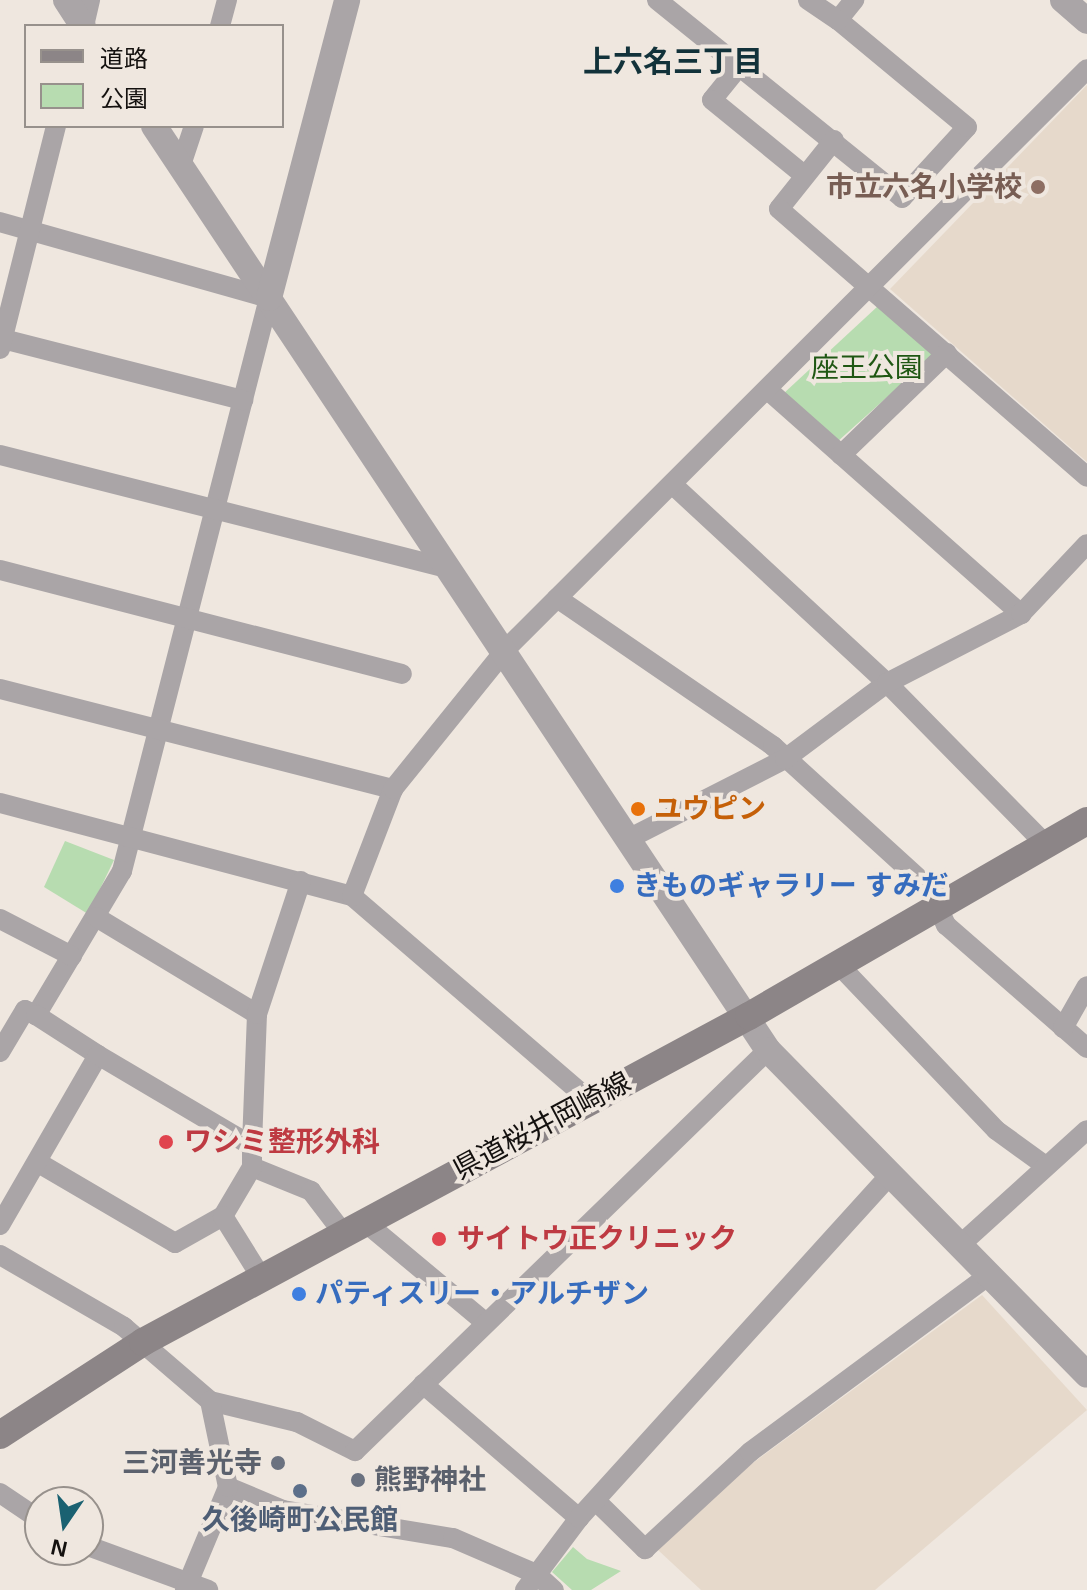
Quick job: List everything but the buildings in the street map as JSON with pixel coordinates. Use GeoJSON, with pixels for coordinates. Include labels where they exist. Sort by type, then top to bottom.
{"type":"FeatureCollection","features":[{"type":"Feature","properties":{"kind":"main road","name":"県道桜井岡崎線"},"geometry":{"type":"LineString","coordinates":[[0,1435],[143,1342],[749,1016],[941,909],[1087,821]]}},
{"type":"Feature","properties":{"kind":"street"},"geometry":{"type":"LineString","coordinates":[[66,0],[82,24]]}},
{"type":"Feature","properties":{"kind":"street"},"geometry":{"type":"LineString","coordinates":[[84,24],[90,0]]}},
{"type":"Feature","properties":{"kind":"street"},"geometry":{"type":"LineString","coordinates":[[221,24],[227,0]]}},
{"type":"Feature","properties":{"kind":"street"},"geometry":{"type":"LineString","coordinates":[[36,1015],[122,871],[347,0]]}},
{"type":"Feature","properties":{"kind":"street"},"geometry":{"type":"LineString","coordinates":[[657,0],[741,64],[902,198],[967,127],[838,20],[808,0]]}},
{"type":"Feature","properties":{"kind":"street"},"geometry":{"type":"LineString","coordinates":[[838,20],[854,0]]}},
{"type":"Feature","properties":{"kind":"street"},"geometry":{"type":"LineString","coordinates":[[1063,0],[1087,21]]}},
{"type":"Feature","properties":{"kind":"street"},"geometry":{"type":"LineString","coordinates":[[741,64],[712,100],[804,175]]}},
{"type":"Feature","properties":{"kind":"street"},"geometry":{"type":"LineString","coordinates":[[352,896],[393,789],[505,650],[873,288],[1087,69]]}},
{"type":"Feature","properties":{"kind":"street"},"geometry":{"type":"LineString","coordinates":[[56,128],[1,344],[243,400]]}},
{"type":"Feature","properties":{"kind":"street"},"geometry":{"type":"LineString","coordinates":[[155,128],[632,837],[768,1050],[1087,1375]]}},
{"type":"Feature","properties":{"kind":"street"},"geometry":{"type":"LineString","coordinates":[[181,165],[193,128]]}},
{"type":"Feature","properties":{"kind":"street"},"geometry":{"type":"LineString","coordinates":[[834,140],[779,209],[1087,477]]}},
{"type":"Feature","properties":{"kind":"street"},"geometry":{"type":"LineString","coordinates":[[0,222],[269,298]]}},
{"type":"Feature","properties":{"kind":"street"},"geometry":{"type":"LineString","coordinates":[[841,455],[947,353]]}},
{"type":"Feature","properties":{"kind":"street"},"geometry":{"type":"LineString","coordinates":[[769,391],[1021,614]]}},
{"type":"Feature","properties":{"kind":"street"},"geometry":{"type":"LineString","coordinates":[[0,455],[450,569]]}},
{"type":"Feature","properties":{"kind":"street"},"geometry":{"type":"LineString","coordinates":[[672,484],[887,683],[1047,846]]}},
{"type":"Feature","properties":{"kind":"street"},"geometry":{"type":"LineString","coordinates":[[632,837],[785,759],[887,683],[1021,614],[1087,544]]}},
{"type":"Feature","properties":{"kind":"street"},"geometry":{"type":"LineString","coordinates":[[0,570],[402,674]]}},
{"type":"Feature","properties":{"kind":"street"},"geometry":{"type":"LineString","coordinates":[[557,598],[785,759],[929,888],[946,925],[1087,1048]]}},
{"type":"Feature","properties":{"kind":"street"},"geometry":{"type":"LineString","coordinates":[[0,689],[393,789]]}},
{"type":"Feature","properties":{"kind":"street"},"geometry":{"type":"LineString","coordinates":[[0,803],[352,896],[589,1100]]}},
{"type":"Feature","properties":{"kind":"street"},"geometry":{"type":"LineString","coordinates":[[37,1162],[175,1243],[223,1216],[252,1156],[257,1014],[301,881]]}},
{"type":"Feature","properties":{"kind":"street"},"geometry":{"type":"LineString","coordinates":[[96,917],[257,1014]]}},
{"type":"Feature","properties":{"kind":"street"},"geometry":{"type":"LineString","coordinates":[[0,919],[72,956]]}},
{"type":"Feature","properties":{"kind":"street"},"geometry":{"type":"LineString","coordinates":[[839,965],[996,1130],[1043,1164]]}},
{"type":"Feature","properties":{"kind":"street"},"geometry":{"type":"LineString","coordinates":[[1063,1028],[1087,986]]}},
{"type":"Feature","properties":{"kind":"street"},"geometry":{"type":"LineString","coordinates":[[0,1052],[25,1010],[36,1015],[311,1191],[355,1229],[485,1322]]}},
{"type":"Feature","properties":{"kind":"street"},"geometry":{"type":"LineString","coordinates":[[0,1255],[143,1342],[210,1401],[297,1422],[355,1451],[768,1050]]}},
{"type":"Feature","properties":{"kind":"street"},"geometry":{"type":"LineString","coordinates":[[0,1225],[98,1055]]}},
{"type":"Feature","properties":{"kind":"street"},"geometry":{"type":"LineString","coordinates":[[960,1245],[1043,1164],[1087,1130]]}},
{"type":"Feature","properties":{"kind":"street"},"geometry":{"type":"LineString","coordinates":[[530,1582],[579,1518],[890,1175]]}},
{"type":"Feature","properties":{"kind":"street"},"geometry":{"type":"LineString","coordinates":[[223,1216],[261,1277]]}},
{"type":"Feature","properties":{"kind":"street"},"geometry":{"type":"LineString","coordinates":[[596,1501],[645,1549],[750,1452],[988,1276]]}},
{"type":"Feature","properties":{"kind":"street"},"geometry":{"type":"LineString","coordinates":[[423,1384],[579,1518]]}},
{"type":"Feature","properties":{"kind":"street"},"geometry":{"type":"LineString","coordinates":[[104,1552],[194,1588],[228,1487],[210,1401]]}},
{"type":"Feature","properties":{"kind":"street"},"geometry":{"type":"LineString","coordinates":[[228,1487],[283,1510],[453,1538],[530,1582],[554,1590]]}},
{"type":"Feature","properties":{"kind":"street"},"geometry":{"type":"LineString","coordinates":[[0,1493],[24,1509]]}},
{"type":"Feature","properties":{"kind":"shaded area","name":"市立六名小学校"},"geometry":{"type":"Polygon","coordinates":[[[1087,85],[1087,462],[890,289],[1087,85]]]}},
{"type":"Feature","properties":{"kind":"shaded area"},"geometry":{"type":"Polygon","coordinates":[[[982,1295],[1087,1410],[875,1590],[701,1590],[658,1550],[750,1465],[982,1295]]]}},
{"type":"Feature","properties":{"kind":"green space","name":"座王公園"},"geometry":{"type":"Polygon","coordinates":[[[878,306],[934,355],[837,442],[783,394],[878,306]]]}},
{"type":"Feature","properties":{"kind":"green space"},"geometry":{"type":"Polygon","coordinates":[[[65,841],[114,860],[88,914],[44,887],[65,841]]]}},
{"type":"Feature","properties":{"kind":"green space"},"geometry":{"type":"Polygon","coordinates":[[[573,1547],[587,1559],[621,1571],[591,1590],[572,1590],[552,1572],[573,1547]]]}},
{"type":"Feature","properties":{"kind":"place","name":"市立六名小学校"},"geometry":{"type":"Point","coordinates":[1038,187]}},
{"type":"Feature","properties":{"kind":"place","name":"ユウピン"},"geometry":{"type":"Point","coordinates":[638,809]}},
{"type":"Feature","properties":{"kind":"place","name":"きものギャラリー すみだ"},"geometry":{"type":"Point","coordinates":[617,886]}},
{"type":"Feature","properties":{"kind":"place","name":"ワシミ整形外科"},"geometry":{"type":"Point","coordinates":[166,1142]}},
{"type":"Feature","properties":{"kind":"place","name":"サイトウ正クリニック"},"geometry":{"type":"Point","coordinates":[439,1239]}},
{"type":"Feature","properties":{"kind":"place","name":"パティスリー・アルチザン"},"geometry":{"type":"Point","coordinates":[299,1294]}},
{"type":"Feature","properties":{"kind":"place","name":"三河善光寺"},"geometry":{"type":"Point","coordinates":[278,1463]}},
{"type":"Feature","properties":{"kind":"place","name":"熊野神社"},"geometry":{"type":"Point","coordinates":[358,1480]}},
{"type":"Feature","properties":{"kind":"place","name":"久後崎町公民館"},"geometry":{"type":"Point","coordinates":[300,1491]}},
{"type":"Feature","properties":{"kind":"district","name":"上六名三丁目"},"geometry":{"type":"Point","coordinates":[673,62]}}]}
